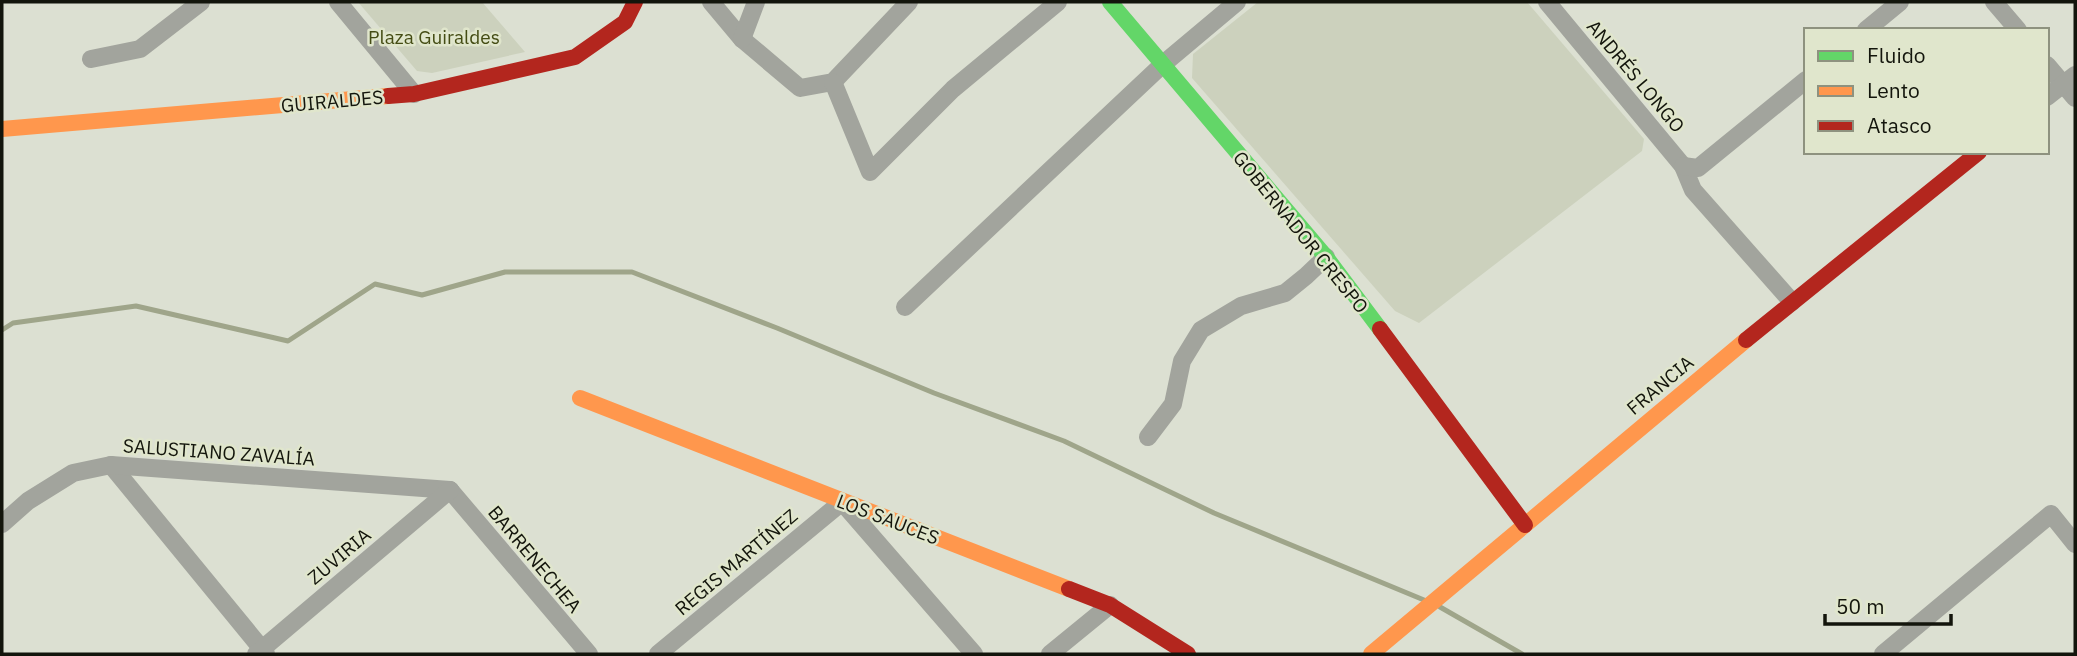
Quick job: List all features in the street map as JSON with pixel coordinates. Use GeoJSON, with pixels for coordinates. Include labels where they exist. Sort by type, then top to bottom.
{"type":"FeatureCollection","features":[{"type":"Feature","properties":{"kind":"street"},"geometry":{"type":"LineString","coordinates":[[91,59],[140,49],[201,2]]}},
{"type":"Feature","properties":{"kind":"street"},"geometry":{"type":"LineString","coordinates":[[338,2],[414,94]]}},
{"type":"Feature","properties":{"kind":"street","name":"GUIRALDES"},"geometry":{"type":"LineString","coordinates":[[2,129],[414,94],[575,57],[625,22],[635,2]]}},
{"type":"Feature","properties":{"kind":"street"},"geometry":{"type":"LineString","coordinates":[[711,2],[742,38],[800,88],[833,82],[909,2]]}},
{"type":"Feature","properties":{"kind":"street"},"geometry":{"type":"LineString","coordinates":[[742,38],[756,2]]}},
{"type":"Feature","properties":{"kind":"street"},"geometry":{"type":"LineString","coordinates":[[833,82],[870,172],[953,89],[1058,2]]}},
{"type":"Feature","properties":{"kind":"street","name":"GOBERNADOR CRESPO"},"geometry":{"type":"LineString","coordinates":[[1110,2],[1326,257],[1525,525]]}},
{"type":"Feature","properties":{"kind":"street"},"geometry":{"type":"LineString","coordinates":[[905,307],[1162,65],[1237,2]]}},
{"type":"Feature","properties":{"kind":"street","name":"ANDRÉS LONGO"},"geometry":{"type":"LineString","coordinates":[[1547,2],[1691,167],[1693,190],[1792,302]]}},
{"type":"Feature","properties":{"kind":"street"},"geometry":{"type":"LineString","coordinates":[[1868,28],[1900,2]]}},
{"type":"Feature","properties":{"kind":"street"},"geometry":{"type":"LineString","coordinates":[[1994,2],[2016,28]]}},
{"type":"Feature","properties":{"kind":"street"},"geometry":{"type":"LineString","coordinates":[[2049,67],[2071,86],[2049,96]]}},
{"type":"Feature","properties":{"kind":"street"},"geometry":{"type":"LineString","coordinates":[[1691,167],[1804,81]]}},
{"type":"Feature","properties":{"kind":"street","name":"FRANCIA"},"geometry":{"type":"LineString","coordinates":[[1371,654],[1792,302],[1977,154]]}},
{"type":"Feature","properties":{"kind":"street"},"geometry":{"type":"LineString","coordinates":[[1148,437],[1172,404],[1182,361],[1201,330],[1241,306],[1285,293],[1326,257]]}},
{"type":"Feature","properties":{"kind":"street","name":"LOS SAUCES"},"geometry":{"type":"LineString","coordinates":[[580,398],[1110,605],[1188,654]]}},
{"type":"Feature","properties":{"kind":"street"},"geometry":{"type":"LineString","coordinates":[[111,465],[261,653]]}},
{"type":"Feature","properties":{"kind":"street","name":"SALUSTIANO ZAVALÍA"},"geometry":{"type":"LineString","coordinates":[[2,524],[29,501],[73,473],[111,465],[450,491]]}},
{"type":"Feature","properties":{"kind":"street","name":"ZUVIRIA"},"geometry":{"type":"LineString","coordinates":[[261,653],[450,491]]}},
{"type":"Feature","properties":{"kind":"street","name":"BARRENECHEA"},"geometry":{"type":"LineString","coordinates":[[450,491],[589,654]]}},
{"type":"Feature","properties":{"kind":"street"},"geometry":{"type":"LineString","coordinates":[[842,502],[974,654]]}},
{"type":"Feature","properties":{"kind":"street","name":"REGIS MARTÍNEZ"},"geometry":{"type":"LineString","coordinates":[[657,654],[842,502]]}},
{"type":"Feature","properties":{"kind":"street"},"geometry":{"type":"LineString","coordinates":[[1883,654],[2051,514],[2075,544]]}},
{"type":"Feature","properties":{"kind":"street"},"geometry":{"type":"LineString","coordinates":[[1050,654],[1110,605]]}},
{"type":"Feature","properties":{"kind":"green space","name":"Plaza Guiraldes"},"geometry":{"type":"Polygon","coordinates":[[[358,2],[482,2],[525,52],[432,73],[417,71],[358,2]]]}},
{"type":"Feature","properties":{"kind":"green space"},"geometry":{"type":"Polygon","coordinates":[[[1258,2],[1527,2],[1644,139],[1642,151],[1419,323],[1395,311],[1192,78],[1193,54],[1258,2]]]}},
{"type":"Feature","properties":{"kind":"waterway"},"geometry":{"type":"LineString","coordinates":[[2,330],[13,323],[136,306],[288,341],[375,284],[422,295],[505,272],[632,272],[934,393],[1064,441],[1214,513],[1424,600]]}},
{"type":"Feature","properties":{"kind":"waterway"},"geometry":{"type":"LineString","coordinates":[[1440,607],[1522,654]]}},
{"type":"Feature","properties":{"kind":"traffic: fast"},"geometry":{"type":"LineString","coordinates":[[1110,2],[1326,257],[1380,329]]}},
{"type":"Feature","properties":{"kind":"traffic: slow"},"geometry":{"type":"LineString","coordinates":[[2,129],[388,96]]}},
{"type":"Feature","properties":{"kind":"traffic: slow"},"geometry":{"type":"LineString","coordinates":[[1371,654],[1746,340]]}},
{"type":"Feature","properties":{"kind":"traffic: slow"},"geometry":{"type":"LineString","coordinates":[[580,398],[1069,589]]}},
{"type":"Feature","properties":{"kind":"traffic: jam"},"geometry":{"type":"LineString","coordinates":[[388,96],[414,94],[575,57],[625,22],[635,2]]}},
{"type":"Feature","properties":{"kind":"traffic: jam"},"geometry":{"type":"LineString","coordinates":[[1746,340],[1977,154]]}},
{"type":"Feature","properties":{"kind":"traffic: jam"},"geometry":{"type":"LineString","coordinates":[[1380,329],[1525,525]]}},
{"type":"Feature","properties":{"kind":"traffic: jam"},"geometry":{"type":"LineString","coordinates":[[1069,589],[1110,605],[1188,654]]}}]}
